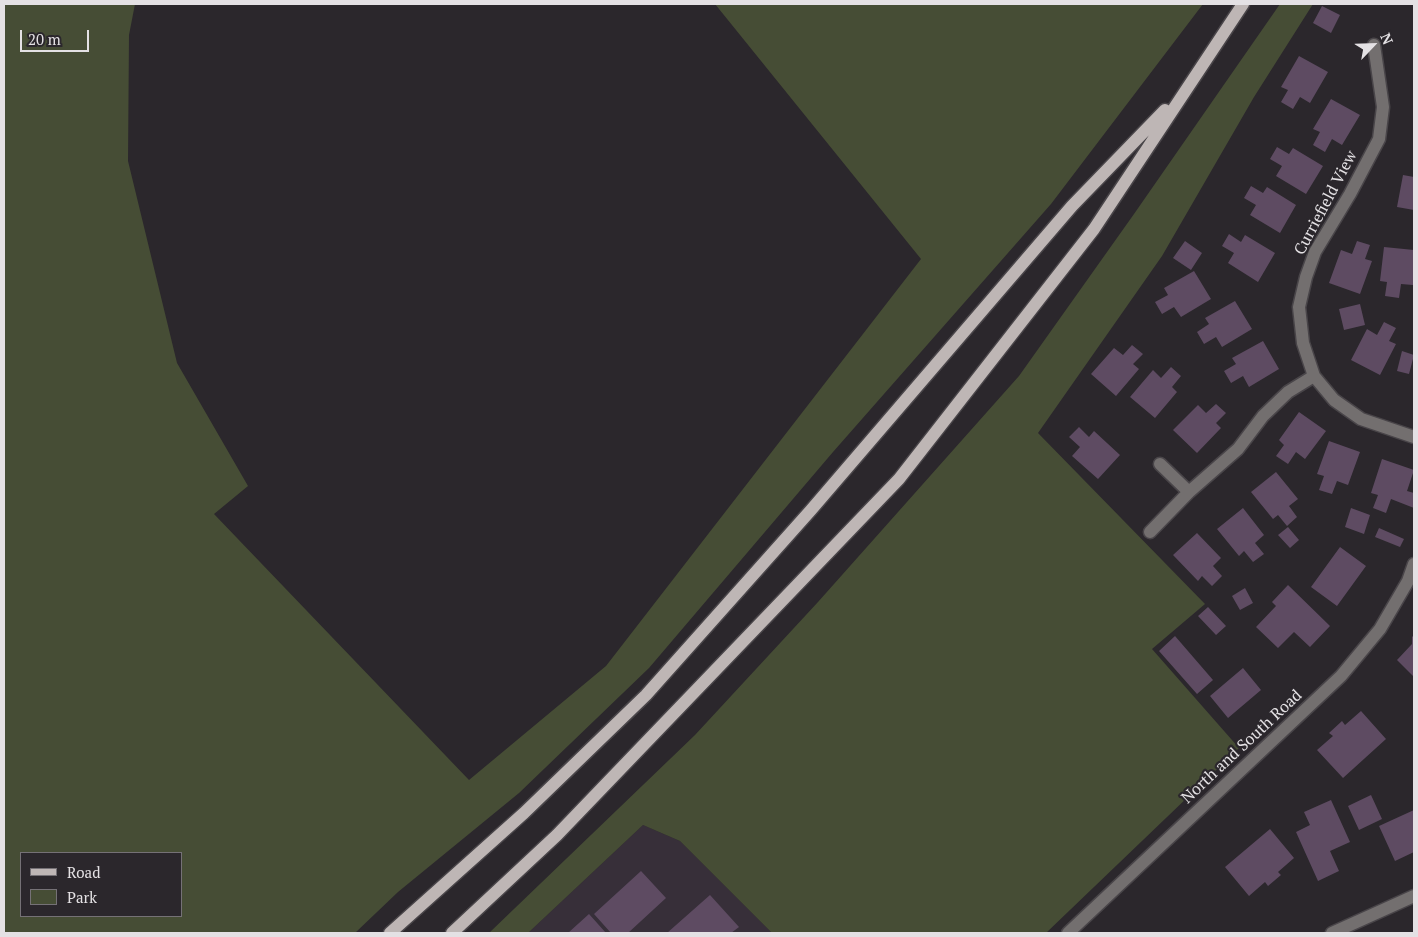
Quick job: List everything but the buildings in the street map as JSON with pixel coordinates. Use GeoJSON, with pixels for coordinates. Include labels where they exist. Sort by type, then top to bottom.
{"type":"FeatureCollection","features":[{"type":"Feature","properties":{"kind":"main road"},"geometry":{"type":"LineString","coordinates":[[452,933],[557,835],[900,479],[1094,229],[1243,4]]}},
{"type":"Feature","properties":{"kind":"main road"},"geometry":{"type":"LineString","coordinates":[[390,933],[524,813],[646,695],[811,510],[1072,206],[1185,89]]}},
{"type":"Feature","properties":{"kind":"street","name":"Curriefield View"},"geometry":{"type":"LineString","coordinates":[[1374,45],[1383,107],[1379,139],[1350,194],[1315,252],[1306,277],[1299,307],[1303,343],[1314,376],[1334,400],[1361,419],[1414,437]]}},
{"type":"Feature","properties":{"kind":"street"},"geometry":{"type":"LineString","coordinates":[[1150,532],[1189,492],[1238,449],[1263,416],[1288,392],[1314,376]]}},
{"type":"Feature","properties":{"kind":"street"},"geometry":{"type":"LineString","coordinates":[[1160,464],[1189,492]]}},
{"type":"Feature","properties":{"kind":"street","name":"North and South Road"},"geometry":{"type":"LineString","coordinates":[[1068,933],[1341,676],[1380,629],[1411,583],[1414,564]]}},
{"type":"Feature","properties":{"kind":"street"},"geometry":{"type":"LineString","coordinates":[[1332,933],[1414,896]]}},
{"type":"Feature","properties":{"kind":"shaded area"},"geometry":{"type":"Polygon","coordinates":[[[643,825],[680,841],[772,933],[528,933],[643,825]]]}},
{"type":"Feature","properties":{"kind":"green space"},"geometry":{"type":"Polygon","coordinates":[[[4,4],[135,4],[129,35],[128,161],[177,363],[248,486],[214,514],[469,780],[606,666],[921,259],[715,4],[1203,4],[1051,204],[833,452],[649,668],[519,793],[398,892],[355,933],[4,933],[4,4]]]}},
{"type":"Feature","properties":{"kind":"green space"},"geometry":{"type":"Polygon","coordinates":[[[1280,4],[1313,4],[1254,97],[1162,256],[1038,433],[1205,604],[1152,649],[1239,748],[1046,933],[772,933],[680,841],[643,825],[528,933],[489,933],[695,735],[818,602],[1019,376],[1280,4]]]}}]}
